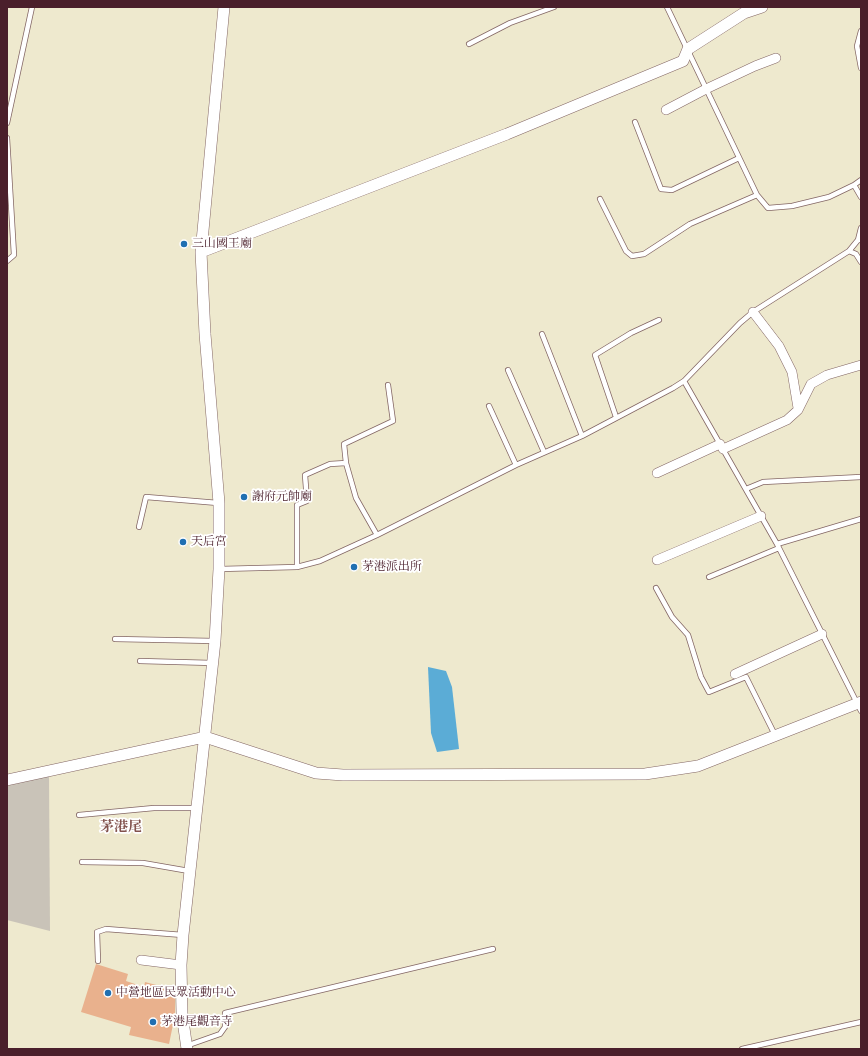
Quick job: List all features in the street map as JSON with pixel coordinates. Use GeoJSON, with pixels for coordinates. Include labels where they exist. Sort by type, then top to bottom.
{"type":"FeatureCollection","features":[{"type":"Feature","properties":{"kind":"street"},"geometry":{"type":"LineString","coordinates":[[187,1047],[182,1014],[181,965],[183,935],[213,663],[219,569],[218,503],[205,334],[202,252],[224,7]]}},
{"type":"Feature","properties":{"kind":"street"},"geometry":{"type":"LineString","coordinates":[[202,252],[507,134],[682,61],[688,48],[744,13],[762,7]]}},
{"type":"Feature","properties":{"kind":"street"},"geometry":{"type":"LineString","coordinates":[[666,110],[706,89],[776,58]]}},
{"type":"Feature","properties":{"kind":"street"},"geometry":{"type":"LineString","coordinates":[[753,312],[779,346],[792,372],[798,410]]}},
{"type":"Feature","properties":{"kind":"street"},"geometry":{"type":"LineString","coordinates":[[657,472],[787,420],[798,410],[811,384],[827,375],[861,365]]}},
{"type":"Feature","properties":{"kind":"street"},"geometry":{"type":"LineString","coordinates":[[657,560],[761,516]]}},
{"type":"Feature","properties":{"kind":"street"},"geometry":{"type":"LineString","coordinates":[[735,674],[822,634]]}},
{"type":"Feature","properties":{"kind":"street"},"geometry":{"type":"LineString","coordinates":[[7,780],[205,737],[316,773],[351,775],[645,774],[698,766],[860,705]]}},
{"type":"Feature","properties":{"kind":"street"},"geometry":{"type":"LineString","coordinates":[[141,960],[181,965]]}},
{"type":"Feature","properties":{"kind":"lane"},"geometry":{"type":"LineString","coordinates":[[7,123],[32,7]]}},
{"type":"Feature","properties":{"kind":"lane"},"geometry":{"type":"LineString","coordinates":[[469,44],[510,23],[554,7]]}},
{"type":"Feature","properties":{"kind":"lane"},"geometry":{"type":"LineString","coordinates":[[667,7],[688,48],[739,158],[758,195],[768,208],[792,206],[829,197],[861,180]]}},
{"type":"Feature","properties":{"kind":"lane"},"geometry":{"type":"LineString","coordinates":[[861,31],[857,46],[861,68]]}},
{"type":"Feature","properties":{"kind":"lane"},"geometry":{"type":"LineString","coordinates":[[635,122],[661,189],[672,190],[739,158]]}},
{"type":"Feature","properties":{"kind":"lane"},"geometry":{"type":"LineString","coordinates":[[7,138],[14,255],[7,261]]}},
{"type":"Feature","properties":{"kind":"lane"},"geometry":{"type":"LineString","coordinates":[[854,185],[861,197]]}},
{"type":"Feature","properties":{"kind":"lane"},"geometry":{"type":"LineString","coordinates":[[600,199],[626,251],[632,256],[644,254],[690,224],[758,195]]}},
{"type":"Feature","properties":{"kind":"lane"},"geometry":{"type":"LineString","coordinates":[[219,569],[298,567],[320,561],[377,535],[516,465],[582,436],[673,388],[684,381],[740,323],[753,312],[849,251],[860,240],[861,228]]}},
{"type":"Feature","properties":{"kind":"lane"},"geometry":{"type":"LineString","coordinates":[[849,251],[856,254],[861,262]]}},
{"type":"Feature","properties":{"kind":"lane"},"geometry":{"type":"LineString","coordinates":[[616,417],[595,355],[631,333],[658,320]]}},
{"type":"Feature","properties":{"kind":"lane"},"geometry":{"type":"LineString","coordinates":[[542,334],[582,436]]}},
{"type":"Feature","properties":{"kind":"lane"},"geometry":{"type":"LineString","coordinates":[[508,370],[544,452]]}},
{"type":"Feature","properties":{"kind":"lane"},"geometry":{"type":"LineString","coordinates":[[684,381],[778,546],[822,634],[860,705]]}},
{"type":"Feature","properties":{"kind":"lane"},"geometry":{"type":"LineString","coordinates":[[377,535],[356,498],[346,463],[344,444],[393,421],[388,385]]}},
{"type":"Feature","properties":{"kind":"lane"},"geometry":{"type":"LineString","coordinates":[[489,406],[516,465]]}},
{"type":"Feature","properties":{"kind":"lane"},"geometry":{"type":"LineString","coordinates":[[298,567],[297,506],[307,501],[304,475],[330,464],[346,463]]}},
{"type":"Feature","properties":{"kind":"lane"},"geometry":{"type":"LineString","coordinates":[[746,489],[763,482],[861,477]]}},
{"type":"Feature","properties":{"kind":"lane"},"geometry":{"type":"LineString","coordinates":[[139,527],[146,497],[218,503]]}},
{"type":"Feature","properties":{"kind":"lane"},"geometry":{"type":"LineString","coordinates":[[709,577],[778,546],[861,519]]}},
{"type":"Feature","properties":{"kind":"lane"},"geometry":{"type":"LineString","coordinates":[[656,588],[672,617],[688,635],[701,677],[709,692],[746,677],[776,736]]}},
{"type":"Feature","properties":{"kind":"lane"},"geometry":{"type":"LineString","coordinates":[[115,639],[215,641]]}},
{"type":"Feature","properties":{"kind":"lane"},"geometry":{"type":"LineString","coordinates":[[140,661],[213,663]]}},
{"type":"Feature","properties":{"kind":"lane"},"geometry":{"type":"LineString","coordinates":[[79,815],[154,808],[198,808]]}},
{"type":"Feature","properties":{"kind":"lane"},"geometry":{"type":"LineString","coordinates":[[82,862],[142,863],[189,872]]}},
{"type":"Feature","properties":{"kind":"lane"},"geometry":{"type":"LineString","coordinates":[[98,961],[97,932],[106,929],[183,935]]}},
{"type":"Feature","properties":{"kind":"lane"},"geometry":{"type":"LineString","coordinates":[[187,1047],[220,1034],[225,1027],[226,1013],[493,949]]}},
{"type":"Feature","properties":{"kind":"lane"},"geometry":{"type":"LineString","coordinates":[[742,1049],[861,1022]]}},
{"type":"Feature","properties":{"kind":"shaded area"},"geometry":{"type":"Polygon","coordinates":[[[49,775],[50,931],[7,920],[7,786],[49,775]]]}},
{"type":"Feature","properties":{"kind":"water"},"geometry":{"type":"Polygon","coordinates":[[[428,667],[446,671],[452,687],[459,749],[437,752],[431,733],[428,667]]]}},
{"type":"Feature","properties":{"kind":"building"},"geometry":{"type":"Polygon","coordinates":[[[96,964],[128,974],[126,981],[144,987],[145,982],[175,990],[175,1015],[169,1044],[129,1035],[131,1027],[81,1012],[96,964]]]}},
{"type":"Feature","properties":{"kind":"place","name":"三山國王廟"},"geometry":{"type":"Point","coordinates":[184,244]}},
{"type":"Feature","properties":{"kind":"place","name":"謝府元帥廟"},"geometry":{"type":"Point","coordinates":[244,497]}},
{"type":"Feature","properties":{"kind":"place","name":"天后宮"},"geometry":{"type":"Point","coordinates":[183,542]}},
{"type":"Feature","properties":{"kind":"place","name":"茅港派出所"},"geometry":{"type":"Point","coordinates":[354,567]}},
{"type":"Feature","properties":{"kind":"place","name":"中營地區民眾活動中心"},"geometry":{"type":"Point","coordinates":[108,993]}},
{"type":"Feature","properties":{"kind":"place","name":"茅港尾觀音寺"},"geometry":{"type":"Point","coordinates":[153,1022]}},
{"type":"Feature","properties":{"kind":"district","name":"茅港尾"},"geometry":{"type":"Point","coordinates":[121,828]}}]}
